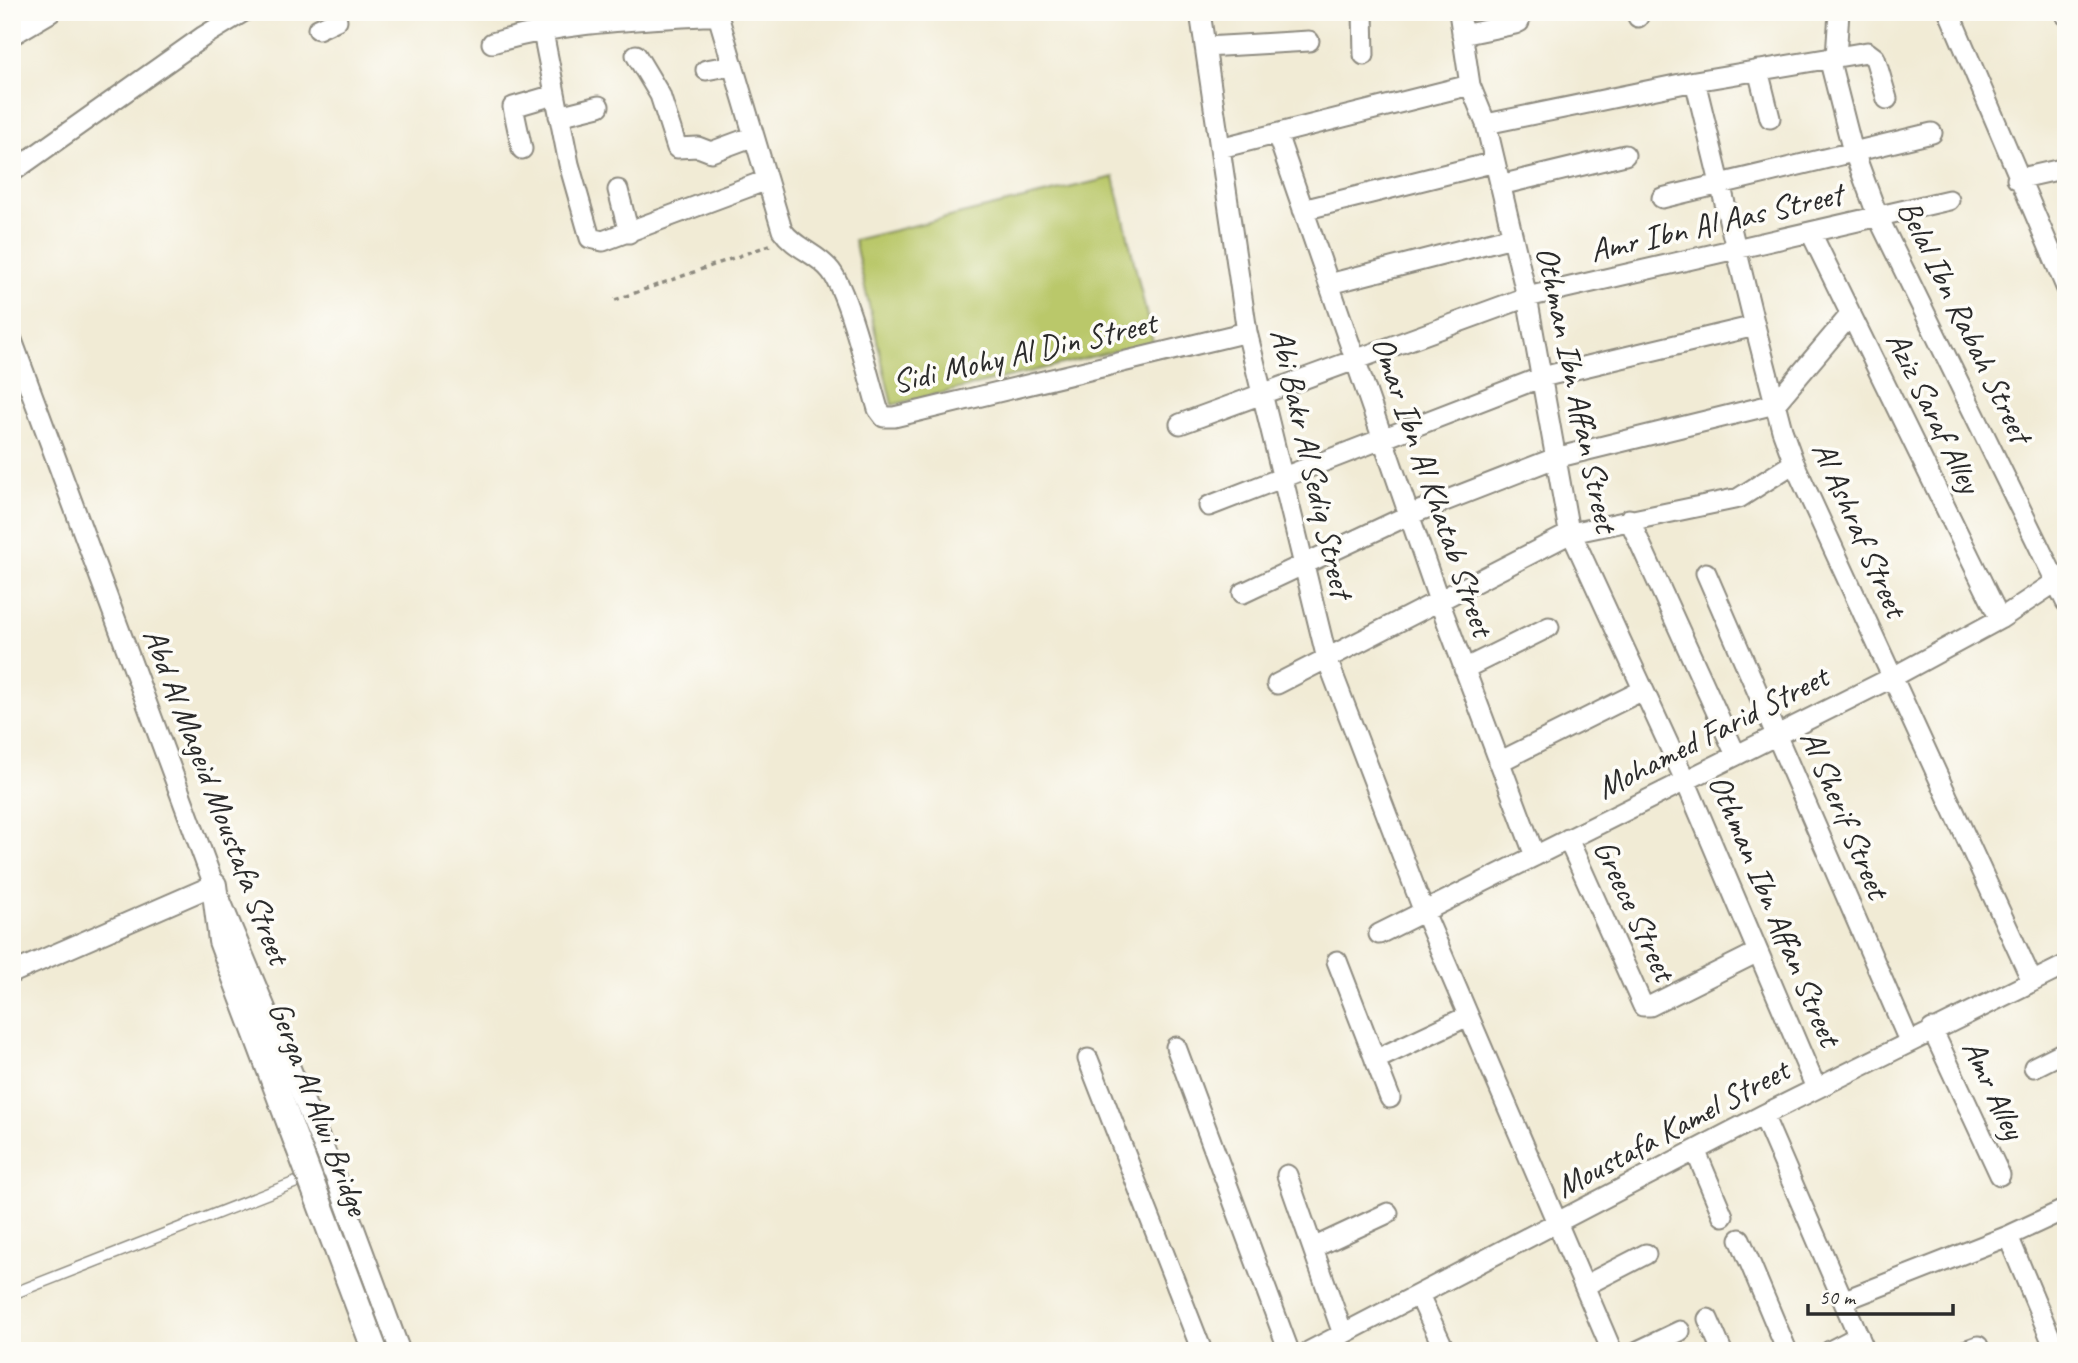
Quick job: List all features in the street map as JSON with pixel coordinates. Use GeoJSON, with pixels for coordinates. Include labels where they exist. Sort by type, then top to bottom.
{"type":"FeatureCollection","features":[{"type":"Feature","properties":{"kind":"street"},"geometry":{"type":"LineString","coordinates":[[12,16],[19,12]]}},
{"type":"Feature","properties":{"kind":"street"},"geometry":{"type":"LineString","coordinates":[[12,35],[51,12]]}},
{"type":"Feature","properties":{"kind":"street"},"geometry":{"type":"LineString","coordinates":[[12,172],[204,36],[243,12]]}},
{"type":"Feature","properties":{"kind":"street"},"geometry":{"type":"LineString","coordinates":[[318,29],[337,20],[335,12]]}},
{"type":"Feature","properties":{"kind":"street","name":"Abi Bakr Al Sediq Street"},"geometry":{"type":"LineString","coordinates":[[1200,12],[1247,332],[1326,659],[1424,912],[1612,1351]]}},
{"type":"Feature","properties":{"kind":"street"},"geometry":{"type":"LineString","coordinates":[[1363,12],[1364,55]]}},
{"type":"Feature","properties":{"kind":"street","name":"Othman Ibn Affan Street"},"geometry":{"type":"LineString","coordinates":[[1459,12],[1470,85],[1486,124],[1527,297],[1571,533],[1685,780],[1816,1088]]}},
{"type":"Feature","properties":{"kind":"street"},"geometry":{"type":"LineString","coordinates":[[1462,35],[1515,24],[1519,22],[1520,12]]}},
{"type":"Feature","properties":{"kind":"street","name":"Belal Ibn Rabah Street"},"geometry":{"type":"LineString","coordinates":[[1839,12],[1832,58],[1854,152],[1878,217],[2061,579],[2066,602]]}},
{"type":"Feature","properties":{"kind":"street"},"geometry":{"type":"LineString","coordinates":[[1949,12],[2017,179],[2066,287]]}},
{"type":"Feature","properties":{"kind":"street"},"geometry":{"type":"LineString","coordinates":[[492,43],[540,20],[717,14],[782,230],[788,238]]}},
{"type":"Feature","properties":{"kind":"street"},"geometry":{"type":"LineString","coordinates":[[540,20],[554,95],[586,232],[596,241],[629,233],[767,180]]}},
{"type":"Feature","properties":{"kind":"street"},"geometry":{"type":"LineString","coordinates":[[1205,47],[1310,41]]}},
{"type":"Feature","properties":{"kind":"street"},"geometry":{"type":"LineString","coordinates":[[1486,124],[1695,81],[1867,52],[1873,54],[1887,99]]}},
{"type":"Feature","properties":{"kind":"street"},"geometry":{"type":"LineString","coordinates":[[636,55],[660,95],[680,149],[698,147],[711,152],[754,136]]}},
{"type":"Feature","properties":{"kind":"street"},"geometry":{"type":"LineString","coordinates":[[706,70],[733,65]]}},
{"type":"Feature","properties":{"kind":"street"},"geometry":{"type":"LineString","coordinates":[[1758,70],[1770,118]]}},
{"type":"Feature","properties":{"kind":"street","name":"Al Ashraf Street"},"geometry":{"type":"LineString","coordinates":[[1695,81],[1775,404],[1794,463],[2032,981]]}},
{"type":"Feature","properties":{"kind":"street"},"geometry":{"type":"LineString","coordinates":[[1220,148],[1470,85]]}},
{"type":"Feature","properties":{"kind":"street"},"geometry":{"type":"LineString","coordinates":[[522,149],[513,107],[554,95]]}},
{"type":"Feature","properties":{"kind":"street"},"geometry":{"type":"LineString","coordinates":[[559,116],[599,106]]}},
{"type":"Feature","properties":{"kind":"street"},"geometry":{"type":"LineString","coordinates":[[1662,198],[1932,133]]}},
{"type":"Feature","properties":{"kind":"street","name":"Omar Ibn Al Khatab Street"},"geometry":{"type":"LineString","coordinates":[[1277,134],[1439,601],[1535,856]]}},
{"type":"Feature","properties":{"kind":"street"},"geometry":{"type":"LineString","coordinates":[[1500,185],[1625,155]]}},
{"type":"Feature","properties":{"kind":"street"},"geometry":{"type":"LineString","coordinates":[[1303,210],[1495,162]]}},
{"type":"Feature","properties":{"kind":"street"},"geometry":{"type":"LineString","coordinates":[[2017,179],[2066,168]]}},
{"type":"Feature","properties":{"kind":"street"},"geometry":{"type":"LineString","coordinates":[[618,190],[629,233]]}},
{"type":"Feature","properties":{"kind":"street","name":"Amr Ibn Al Aas Street"},"geometry":{"type":"LineString","coordinates":[[1180,424],[1527,297],[1949,200]]}},
{"type":"Feature","properties":{"kind":"street","name":"Aziz Saraf Alley"},"geometry":{"type":"LineString","coordinates":[[1811,233],[2000,619]]}},
{"type":"Feature","properties":{"kind":"street"},"geometry":{"type":"LineString","coordinates":[[1329,284],[1513,237]]}},
{"type":"Feature","properties":{"kind":"street","name":"Sidi Mohy Al Din Street"},"geometry":{"type":"LineString","coordinates":[[788,238],[801,250],[823,263],[839,284],[878,409],[889,418],[1247,332]]}},
{"type":"Feature","properties":{"kind":"street"},"geometry":{"type":"LineString","coordinates":[[1242,593],[1409,514],[1555,458],[1775,404],[1851,314]]}},
{"type":"Feature","properties":{"kind":"street"},"geometry":{"type":"LineString","coordinates":[[1209,506],[1542,377],[1755,326]]}},
{"type":"Feature","properties":{"kind":"street","name":"Abd Al Mageid Moustafa Street"},"geometry":{"type":"LineString","coordinates":[[12,340],[214,884],[332,1168],[400,1351]]}},
{"type":"Feature","properties":{"kind":"street"},"geometry":{"type":"LineString","coordinates":[[1277,684],[1571,533],[1739,498],[1794,463]]}},
{"type":"Feature","properties":{"kind":"street"},"geometry":{"type":"LineString","coordinates":[[1629,519],[1736,755]]}},
{"type":"Feature","properties":{"kind":"street","name":"Al Sherif Street"},"geometry":{"type":"LineString","coordinates":[[1706,573],[1909,1041]]}},
{"type":"Feature","properties":{"kind":"street","name":"Mohamed Farid Street"},"geometry":{"type":"LineString","coordinates":[[1379,934],[1893,677],[2000,619],[2061,579]]}},
{"type":"Feature","properties":{"kind":"street"},"geometry":{"type":"LineString","coordinates":[[1464,669],[1549,627]]}},
{"type":"Feature","properties":{"kind":"street"},"geometry":{"type":"LineString","coordinates":[[1499,762],[1643,690]]}},
{"type":"Feature","properties":{"kind":"street","name":"Greece Street"},"geometry":{"type":"LineString","coordinates":[[1568,839],[1643,1006],[1650,1006],[1758,952]]}},
{"type":"Feature","properties":{"kind":"street"},"geometry":{"type":"LineString","coordinates":[[12,973],[214,884]]}},
{"type":"Feature","properties":{"kind":"street","name":"Gerga Al Alwi Bridge"},"geometry":{"type":"LineString","coordinates":[[214,884],[221,942],[375,1351]]}},
{"type":"Feature","properties":{"kind":"street"},"geometry":{"type":"LineString","coordinates":[[1337,961],[1390,1098]]}},
{"type":"Feature","properties":{"kind":"street","name":"Moustafa Kamel Street"},"geometry":{"type":"LineString","coordinates":[[1316,1349],[1763,1115],[2066,965]]}},
{"type":"Feature","properties":{"kind":"street"},"geometry":{"type":"LineString","coordinates":[[1375,1060],[1468,1016]]}},
{"type":"Feature","properties":{"kind":"street","name":"Amr Alley"},"geometry":{"type":"LineString","coordinates":[[1932,1029],[2000,1175]]}},
{"type":"Feature","properties":{"kind":"street"},"geometry":{"type":"LineString","coordinates":[[1176,1047],[1289,1351]]}},
{"type":"Feature","properties":{"kind":"street"},"geometry":{"type":"LineString","coordinates":[[2034,1067],[2066,1051]]}},
{"type":"Feature","properties":{"kind":"street"},"geometry":{"type":"LineString","coordinates":[[1088,1059],[1202,1351]]}},
{"type":"Feature","properties":{"kind":"street"},"geometry":{"type":"LineString","coordinates":[[1763,1115],[1862,1344],[1830,1351]]}},
{"type":"Feature","properties":{"kind":"street"},"geometry":{"type":"LineString","coordinates":[[1696,1152],[1723,1216]]}},
{"type":"Feature","properties":{"kind":"street"},"geometry":{"type":"LineString","coordinates":[[1287,1175],[1343,1334]]}},
{"type":"Feature","properties":{"kind":"street"},"geometry":{"type":"LineString","coordinates":[[1845,1300],[2008,1236],[2066,1209]]}},
{"type":"Feature","properties":{"kind":"street"},"geometry":{"type":"LineString","coordinates":[[1314,1248],[1388,1213]]}},
{"type":"Feature","properties":{"kind":"street"},"geometry":{"type":"LineString","coordinates":[[2008,1236],[2057,1340]]}},
{"type":"Feature","properties":{"kind":"street"},"geometry":{"type":"LineString","coordinates":[[1740,1239],[1787,1351]]}},
{"type":"Feature","properties":{"kind":"street"},"geometry":{"type":"LineString","coordinates":[[1584,1286],[1646,1254]]}},
{"type":"Feature","properties":{"kind":"street"},"geometry":{"type":"LineString","coordinates":[[1419,1296],[1445,1351]]}},
{"type":"Feature","properties":{"kind":"street"},"geometry":{"type":"LineString","coordinates":[[1708,1319],[1722,1351]]}},
{"type":"Feature","properties":{"kind":"street"},"geometry":{"type":"LineString","coordinates":[[1638,1351],[1680,1331]]}},
{"type":"Feature","properties":{"kind":"lane"},"geometry":{"type":"LineString","coordinates":[[12,1294],[332,1168]]}},
{"type":"Feature","properties":{"kind":"path"},"geometry":{"type":"LineString","coordinates":[[615,300],[788,238]]}},
{"type":"Feature","properties":{"kind":"green space"},"geometry":{"type":"Polygon","coordinates":[[[1114,177],[1153,342],[892,405],[854,240],[1114,177]]]}}]}
